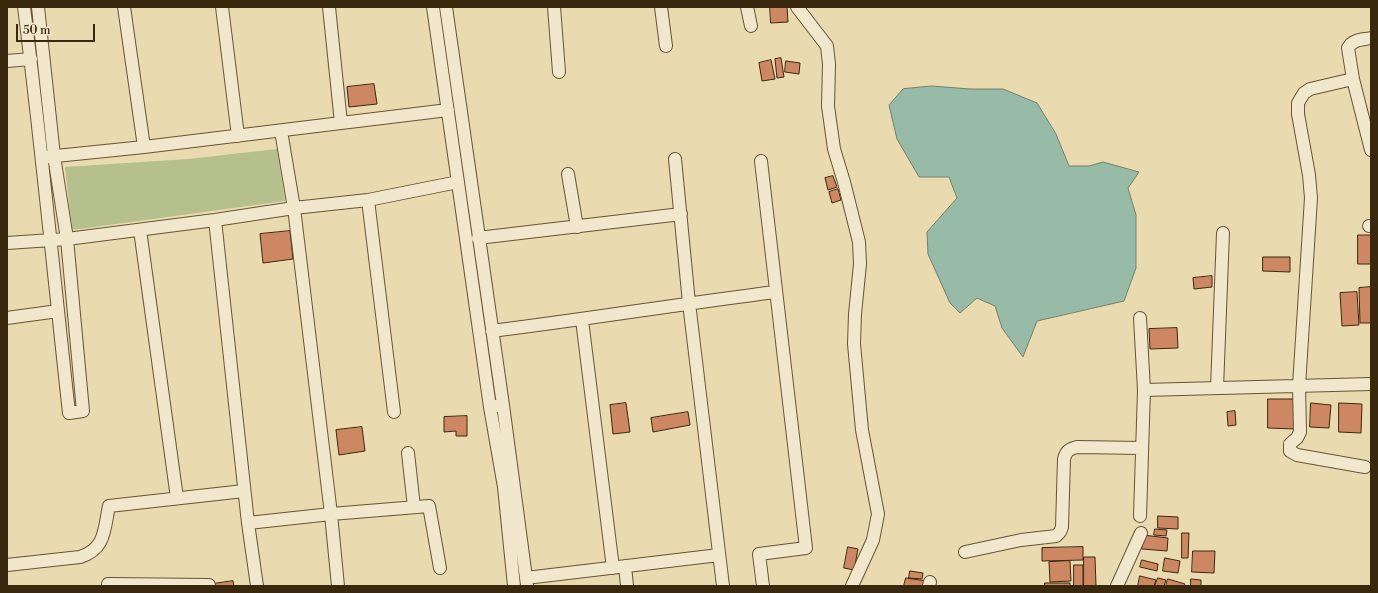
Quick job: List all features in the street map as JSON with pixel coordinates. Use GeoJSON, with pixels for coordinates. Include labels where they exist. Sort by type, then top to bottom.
{"type":"FeatureCollection","features":[{"type":"Feature","properties":{"kind":"street"},"geometry":{"type":"LineString","coordinates":[[24,7],[52,241],[69,413],[83,411],[67,239],[54,156],[38,7]]}},
{"type":"Feature","properties":{"kind":"street"},"geometry":{"type":"LineString","coordinates":[[124,7],[144,148]]}},
{"type":"Feature","properties":{"kind":"street"},"geometry":{"type":"LineString","coordinates":[[222,7],[238,136]]}},
{"type":"Feature","properties":{"kind":"street"},"geometry":{"type":"LineString","coordinates":[[328,7],[341,123]]}},
{"type":"Feature","properties":{"kind":"street"},"geometry":{"type":"LineString","coordinates":[[433,7],[490,407],[509,486],[526,582],[625,566],[719,556]]}},
{"type":"Feature","properties":{"kind":"street"},"geometry":{"type":"LineString","coordinates":[[446,7],[503,406],[514,586]]}},
{"type":"Feature","properties":{"kind":"street"},"geometry":{"type":"LineString","coordinates":[[554,7],[559,72]]}},
{"type":"Feature","properties":{"kind":"street"},"geometry":{"type":"LineString","coordinates":[[661,7],[666,46]]}},
{"type":"Feature","properties":{"kind":"street"},"geometry":{"type":"LineString","coordinates":[[747,7],[751,26]]}},
{"type":"Feature","properties":{"kind":"street"},"geometry":{"type":"LineString","coordinates":[[797,7],[827,46],[829,64],[828,106],[834,150],[844,182],[859,242],[860,264],[855,314],[854,344],[862,430],[878,514],[873,540],[852,586]]}},
{"type":"Feature","properties":{"kind":"street"},"geometry":{"type":"LineString","coordinates":[[1371,38],[1355,41],[1350,44],[1348,48],[1353,79],[1371,150]]}},
{"type":"Feature","properties":{"kind":"street"},"geometry":{"type":"LineString","coordinates":[[7,61],[31,59]]}},
{"type":"Feature","properties":{"kind":"street"},"geometry":{"type":"LineString","coordinates":[[1353,79],[1310,89],[1304,93],[1298,103],[1298,114],[1309,175],[1311,198],[1299,386],[1300,432],[1290,444],[1290,450],[1298,455],[1365,468]]}},
{"type":"Feature","properties":{"kind":"street"},"geometry":{"type":"LineString","coordinates":[[41,158],[144,148],[448,110]]}},
{"type":"Feature","properties":{"kind":"street"},"geometry":{"type":"LineString","coordinates":[[281,130],[294,208],[331,514],[338,586]]}},
{"type":"Feature","properties":{"kind":"street"},"geometry":{"type":"LineString","coordinates":[[676,159],[689,303],[723,586]]}},
{"type":"Feature","properties":{"kind":"street"},"geometry":{"type":"LineString","coordinates":[[760,161],[806,548],[759,554],[763,586]]}},
{"type":"Feature","properties":{"kind":"street"},"geometry":{"type":"LineString","coordinates":[[568,174],[577,227]]}},
{"type":"Feature","properties":{"kind":"street"},"geometry":{"type":"LineString","coordinates":[[7,243],[52,241],[215,220],[294,208],[368,200],[458,182]]}},
{"type":"Feature","properties":{"kind":"street"},"geometry":{"type":"LineString","coordinates":[[368,200],[394,412]]}},
{"type":"Feature","properties":{"kind":"street"},"geometry":{"type":"LineString","coordinates":[[478,238],[681,214]]}},
{"type":"Feature","properties":{"kind":"street"},"geometry":{"type":"LineString","coordinates":[[215,220],[244,491],[257,586]]}},
{"type":"Feature","properties":{"kind":"street"},"geometry":{"type":"LineString","coordinates":[[140,230],[177,498]]}},
{"type":"Feature","properties":{"kind":"street"},"geometry":{"type":"LineString","coordinates":[[1218,388],[1223,233]]}},
{"type":"Feature","properties":{"kind":"street"},"geometry":{"type":"LineString","coordinates":[[492,331],[582,320],[689,303],[775,292]]}},
{"type":"Feature","properties":{"kind":"street"},"geometry":{"type":"LineString","coordinates":[[7,318],[58,312]]}},
{"type":"Feature","properties":{"kind":"street"},"geometry":{"type":"LineString","coordinates":[[1140,318],[1144,390],[1140,516]]}},
{"type":"Feature","properties":{"kind":"street"},"geometry":{"type":"LineString","coordinates":[[582,320],[613,568]]}},
{"type":"Feature","properties":{"kind":"street"},"geometry":{"type":"LineString","coordinates":[[1144,390],[1371,384]]}},
{"type":"Feature","properties":{"kind":"street"},"geometry":{"type":"LineString","coordinates":[[490,407],[503,406]]}},
{"type":"Feature","properties":{"kind":"street"},"geometry":{"type":"LineString","coordinates":[[965,552],[1021,540],[1056,536],[1062,527],[1064,458],[1066,452],[1071,448],[1142,448]]}},
{"type":"Feature","properties":{"kind":"street"},"geometry":{"type":"LineString","coordinates":[[408,453],[414,507]]}},
{"type":"Feature","properties":{"kind":"street"},"geometry":{"type":"LineString","coordinates":[[7,565],[88,555],[100,545],[104,534],[109,506],[244,491]]}},
{"type":"Feature","properties":{"kind":"street"},"geometry":{"type":"LineString","coordinates":[[248,523],[429,506],[440,568]]}},
{"type":"Feature","properties":{"kind":"street"},"geometry":{"type":"LineString","coordinates":[[1117,586],[1141,533]]}},
{"type":"Feature","properties":{"kind":"street"},"geometry":{"type":"LineString","coordinates":[[625,566],[627,586]]}},
{"type":"Feature","properties":{"kind":"street"},"geometry":{"type":"LineString","coordinates":[[108,586],[108,584],[209,586]]}},
{"type":"Feature","properties":{"kind":"shaded area"},"geometry":{"type":"Polygon","coordinates":[[[932,86],[970,89],[1003,89],[1037,103],[1056,134],[1069,166],[1089,166],[1103,162],[1139,172],[1128,188],[1136,215],[1136,268],[1124,301],[1037,321],[1023,357],[1002,328],[995,306],[977,298],[960,313],[950,303],[928,254],[927,232],[957,198],[949,177],[919,177],[897,139],[889,105],[903,89],[932,86]]]}},
{"type":"Feature","properties":{"kind":"shaded area"},"geometry":{"type":"Polygon","coordinates":[[[277,149],[285,201],[72,230],[65,167],[188,159],[277,149]]]}},
{"type":"Feature","properties":{"kind":"building"},"geometry":{"type":"Polygon","coordinates":[[[770,7],[787,7],[788,22],[771,23],[770,7]]]}},
{"type":"Feature","properties":{"kind":"building"},"geometry":{"type":"Polygon","coordinates":[[[781,58],[784,77],[777,78],[775,59],[781,58]]]}},
{"type":"Feature","properties":{"kind":"building"},"geometry":{"type":"Polygon","coordinates":[[[771,60],[775,79],[762,81],[759,63],[771,60]]]}},
{"type":"Feature","properties":{"kind":"building"},"geometry":{"type":"Polygon","coordinates":[[[786,61],[800,63],[799,74],[785,72],[786,61]]]}},
{"type":"Feature","properties":{"kind":"building"},"geometry":{"type":"Polygon","coordinates":[[[374,84],[377,104],[349,107],[347,87],[374,84]]]}},
{"type":"Feature","properties":{"kind":"building"},"geometry":{"type":"Polygon","coordinates":[[[833,176],[837,187],[828,190],[825,178],[833,176]]]}},
{"type":"Feature","properties":{"kind":"building"},"geometry":{"type":"Polygon","coordinates":[[[838,189],[841,200],[832,203],[829,192],[838,189]]]}},
{"type":"Feature","properties":{"kind":"building"},"geometry":{"type":"Polygon","coordinates":[[[290,231],[293,259],[263,263],[260,234],[290,231]]]}},
{"type":"Feature","properties":{"kind":"building"},"geometry":{"type":"Polygon","coordinates":[[[1358,235],[1371,235],[1371,264],[1358,264],[1358,235]]]}},
{"type":"Feature","properties":{"kind":"building"},"geometry":{"type":"Polygon","coordinates":[[[1263,257],[1290,257],[1290,272],[1263,271],[1263,257]]]}},
{"type":"Feature","properties":{"kind":"building"},"geometry":{"type":"Polygon","coordinates":[[[1212,276],[1212,287],[1194,289],[1193,278],[1212,276]]]}},
{"type":"Feature","properties":{"kind":"building"},"geometry":{"type":"Polygon","coordinates":[[[1371,287],[1371,323],[1360,323],[1359,288],[1371,287]]]}},
{"type":"Feature","properties":{"kind":"building"},"geometry":{"type":"Polygon","coordinates":[[[1357,292],[1359,325],[1342,326],[1340,293],[1357,292]]]}},
{"type":"Feature","properties":{"kind":"building"},"geometry":{"type":"Polygon","coordinates":[[[1177,328],[1178,348],[1150,349],[1149,329],[1177,328]]]}},
{"type":"Feature","properties":{"kind":"building"},"geometry":{"type":"Polygon","coordinates":[[[1268,399],[1295,399],[1295,429],[1268,428],[1268,399]]]}},
{"type":"Feature","properties":{"kind":"building"},"geometry":{"type":"Polygon","coordinates":[[[626,403],[630,432],[613,434],[610,405],[626,403]]]}},
{"type":"Feature","properties":{"kind":"building"},"geometry":{"type":"Polygon","coordinates":[[[1311,403],[1331,405],[1329,428],[1310,427],[1311,403]]]}},
{"type":"Feature","properties":{"kind":"building"},"geometry":{"type":"Polygon","coordinates":[[[1339,403],[1362,404],[1361,433],[1339,432],[1339,403]]]}},
{"type":"Feature","properties":{"kind":"building"},"geometry":{"type":"Polygon","coordinates":[[[1235,411],[1236,425],[1228,426],[1227,412],[1235,411]]]}},
{"type":"Feature","properties":{"kind":"building"},"geometry":{"type":"Polygon","coordinates":[[[688,412],[690,425],[653,432],[651,418],[688,412]]]}},
{"type":"Feature","properties":{"kind":"building"},"geometry":{"type":"Polygon","coordinates":[[[467,416],[467,436],[456,436],[456,431],[444,432],[444,417],[467,416]]]}},
{"type":"Feature","properties":{"kind":"building"},"geometry":{"type":"Polygon","coordinates":[[[362,427],[365,451],[339,455],[336,430],[362,427]]]}},
{"type":"Feature","properties":{"kind":"building"},"geometry":{"type":"Polygon","coordinates":[[[1158,516],[1178,517],[1178,529],[1158,528],[1158,516]]]}},
{"type":"Feature","properties":{"kind":"building"},"geometry":{"type":"Polygon","coordinates":[[[1155,529],[1167,530],[1166,536],[1154,535],[1155,529]]]}},
{"type":"Feature","properties":{"kind":"building"},"geometry":{"type":"Polygon","coordinates":[[[1182,533],[1189,533],[1188,558],[1182,558],[1182,533]]]}},
{"type":"Feature","properties":{"kind":"building"},"geometry":{"type":"Polygon","coordinates":[[[1143,535],[1168,538],[1167,551],[1142,549],[1143,535]]]}},
{"type":"Feature","properties":{"kind":"building"},"geometry":{"type":"Polygon","coordinates":[[[848,547],[858,549],[854,570],[844,568],[848,547]]]}},
{"type":"Feature","properties":{"kind":"building"},"geometry":{"type":"Polygon","coordinates":[[[1083,547],[1083,560],[1042,561],[1042,548],[1083,547]]]}},
{"type":"Feature","properties":{"kind":"building"},"geometry":{"type":"Polygon","coordinates":[[[1193,551],[1215,551],[1214,573],[1192,572],[1193,551]]]}},
{"type":"Feature","properties":{"kind":"building"},"geometry":{"type":"Polygon","coordinates":[[[1084,557],[1095,557],[1096,586],[1084,586],[1084,557]]]}},
{"type":"Feature","properties":{"kind":"building"},"geometry":{"type":"Polygon","coordinates":[[[1165,558],[1180,561],[1178,573],[1163,571],[1165,558]]]}},
{"type":"Feature","properties":{"kind":"building"},"geometry":{"type":"Polygon","coordinates":[[[1142,560],[1158,564],[1157,571],[1140,567],[1142,560]]]}},
{"type":"Feature","properties":{"kind":"building"},"geometry":{"type":"Polygon","coordinates":[[[1070,561],[1071,581],[1050,582],[1049,562],[1070,561]]]}},
{"type":"Feature","properties":{"kind":"building"},"geometry":{"type":"Polygon","coordinates":[[[1074,565],[1083,565],[1083,586],[1074,586],[1074,565]]]}},
{"type":"Feature","properties":{"kind":"building"},"geometry":{"type":"Polygon","coordinates":[[[910,571],[923,573],[922,579],[909,578],[910,571]]]}},
{"type":"Feature","properties":{"kind":"building"},"geometry":{"type":"Polygon","coordinates":[[[1140,576],[1156,580],[1154,586],[1138,586],[1140,576]]]}},
{"type":"Feature","properties":{"kind":"building"},"geometry":{"type":"Polygon","coordinates":[[[906,578],[927,581],[926,586],[904,586],[906,578]]]}},
{"type":"Feature","properties":{"kind":"building"},"geometry":{"type":"Polygon","coordinates":[[[1158,578],[1166,580],[1164,586],[1155,586],[1158,578]]]}},
{"type":"Feature","properties":{"kind":"building"},"geometry":{"type":"Polygon","coordinates":[[[1168,579],[1185,584],[1184,586],[1166,586],[1168,579]]]}},
{"type":"Feature","properties":{"kind":"building"},"geometry":{"type":"Polygon","coordinates":[[[1191,579],[1201,580],[1201,586],[1191,586],[1191,579]]]}},
{"type":"Feature","properties":{"kind":"building"},"geometry":{"type":"Polygon","coordinates":[[[233,581],[234,586],[213,586],[213,584],[233,581]]]}},
{"type":"Feature","properties":{"kind":"building"},"geometry":{"type":"Polygon","coordinates":[[[1045,583],[1070,583],[1070,586],[1045,586],[1045,583]]]}}]}
